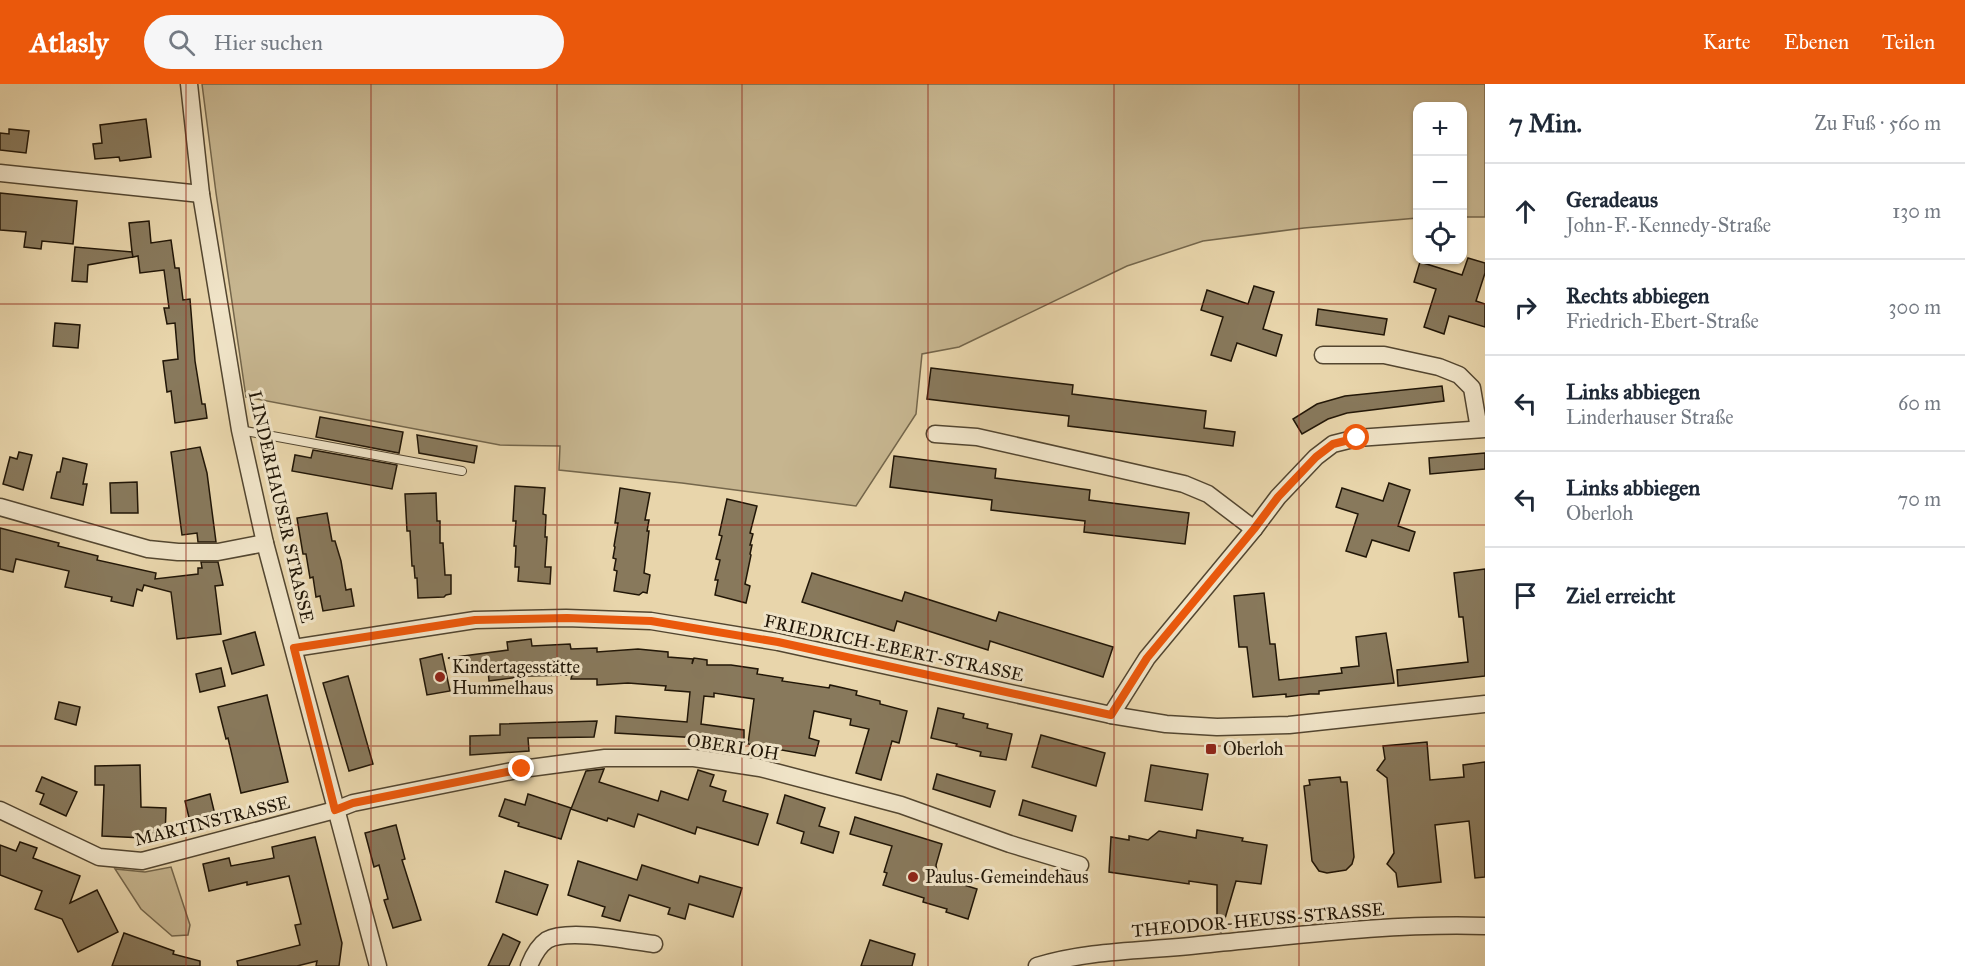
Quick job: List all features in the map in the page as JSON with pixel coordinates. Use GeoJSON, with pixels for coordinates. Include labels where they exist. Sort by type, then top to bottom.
{"type":"FeatureCollection","features":[{"type":"Feature","properties":{"kind":"street","name":"LINDERHAUSER STRASSE"},"geometry":{"type":"LineString","coordinates":[[189,84],[201,194],[240,430],[266,543],[378,966]]}},
{"type":"Feature","properties":{"kind":"street"},"geometry":{"type":"LineString","coordinates":[[0,173],[201,194]]}},
{"type":"Feature","properties":{"kind":"street"},"geometry":{"type":"LineString","coordinates":[[1111,715],[1147,658],[1293,480],[1316,457],[1333,444],[1357,438],[1482,429],[1472,388],[1459,375],[1439,367],[1384,355],[1323,355]]}},
{"type":"Feature","properties":{"kind":"street"},"geometry":{"type":"LineString","coordinates":[[935,434],[978,437],[1184,484],[1208,494],[1254,529]]}},
{"type":"Feature","properties":{"kind":"street"},"geometry":{"type":"LineString","coordinates":[[0,507],[148,549],[218,552],[266,543]]}},
{"type":"Feature","properties":{"kind":"street","name":"FRIEDRICH-EBERT-STRASSE"},"geometry":{"type":"LineString","coordinates":[[294,648],[475,620],[567,618],[651,621],[755,638],[1111,715],[1167,724],[1217,727],[1289,725],[1485,704]]}},
{"type":"Feature","properties":{"kind":"street","name":"OBERLOH"},"geometry":{"type":"LineString","coordinates":[[335,810],[353,803],[522,769],[605,758],[694,758],[760,768],[901,805],[1010,844],[1080,865]]}},
{"type":"Feature","properties":{"kind":"street","name":"MARTINSTRASSE"},"geometry":{"type":"LineString","coordinates":[[0,810],[99,857],[119,861],[142,861],[335,810]]}},
{"type":"Feature","properties":{"kind":"street","name":"THEODOR-HEUSS-STRASSE"},"geometry":{"type":"LineString","coordinates":[[1037,966],[1078,957],[1354,929],[1485,926]]}},
{"type":"Feature","properties":{"kind":"street"},"geometry":{"type":"LineString","coordinates":[[529,966],[536,951],[548,939],[568,935],[654,944]]}},
{"type":"Feature","properties":{"kind":"lane"},"geometry":{"type":"LineString","coordinates":[[240,430],[462,471]]}},
{"type":"Feature","properties":{"kind":"shaded area"},"geometry":{"type":"Polygon","coordinates":[[[202,84],[1485,84],[1485,217],[1467,217],[1467,102],[1413,102],[1413,218],[1304,228],[1203,241],[1127,266],[959,347],[922,354],[916,414],[856,506],[682,483],[559,470],[560,446],[500,445],[246,397],[202,84]]]}},
{"type":"Feature","properties":{"kind":"shaded area"},"geometry":{"type":"Polygon","coordinates":[[[171,867],[190,925],[188,935],[172,936],[141,909],[115,869],[145,872],[171,867]]]}},
{"type":"Feature","properties":{"kind":"building"},"geometry":{"type":"Polygon","coordinates":[[[146,119],[151,157],[120,161],[119,157],[95,159],[93,144],[102,143],[100,125],[146,119]]]}},
{"type":"Feature","properties":{"kind":"building"},"geometry":{"type":"Polygon","coordinates":[[[9,129],[29,131],[26,153],[0,150],[0,133],[9,134],[9,129]]]}},
{"type":"Feature","properties":{"kind":"building"},"geometry":{"type":"Polygon","coordinates":[[[0,193],[77,201],[73,244],[42,241],[41,249],[24,247],[26,232],[0,230],[0,193]]]}},
{"type":"Feature","properties":{"kind":"building"},"geometry":{"type":"Polygon","coordinates":[[[149,221],[151,243],[171,240],[175,268],[179,268],[183,300],[190,299],[195,361],[202,404],[205,404],[207,418],[175,423],[171,391],[167,392],[163,361],[178,359],[175,323],[167,324],[164,308],[169,308],[164,270],[140,273],[138,256],[88,265],[87,282],[72,281],[75,247],[132,252],[129,223],[149,221]]]}},
{"type":"Feature","properties":{"kind":"building"},"geometry":{"type":"Polygon","coordinates":[[[1468,258],[1485,263],[1485,273],[1476,301],[1485,304],[1485,327],[1449,316],[1444,334],[1424,327],[1436,289],[1414,282],[1419,264],[1462,275],[1468,258]]]}},
{"type":"Feature","properties":{"kind":"building"},"geometry":{"type":"Polygon","coordinates":[[[1254,286],[1274,292],[1263,329],[1282,335],[1276,356],[1237,343],[1231,361],[1211,355],[1223,317],[1201,310],[1207,290],[1248,304],[1254,286]]]}},
{"type":"Feature","properties":{"kind":"building"},"geometry":{"type":"Polygon","coordinates":[[[1318,309],[1387,319],[1384,335],[1316,325],[1318,309]]]}},
{"type":"Feature","properties":{"kind":"building"},"geometry":{"type":"Polygon","coordinates":[[[55,323],[80,325],[78,348],[53,346],[55,323]]]}},
{"type":"Feature","properties":{"kind":"building"},"geometry":{"type":"Polygon","coordinates":[[[931,368],[1073,385],[1072,394],[1206,411],[1204,428],[1235,432],[1233,446],[1068,426],[1069,416],[927,399],[931,368]]]}},
{"type":"Feature","properties":{"kind":"building"},"geometry":{"type":"Polygon","coordinates":[[[1442,386],[1444,401],[1347,413],[1328,419],[1302,434],[1293,419],[1317,404],[1345,396],[1442,386]]]}},
{"type":"Feature","properties":{"kind":"building"},"geometry":{"type":"Polygon","coordinates":[[[320,417],[403,432],[399,453],[316,437],[320,417]]]}},
{"type":"Feature","properties":{"kind":"building"},"geometry":{"type":"Polygon","coordinates":[[[417,435],[477,446],[474,463],[419,453],[417,435]]]}},
{"type":"Feature","properties":{"kind":"building"},"geometry":{"type":"Polygon","coordinates":[[[200,447],[207,473],[216,542],[198,542],[197,533],[182,535],[171,452],[200,447]]]}},
{"type":"Feature","properties":{"kind":"building"},"geometry":{"type":"Polygon","coordinates":[[[313,450],[397,465],[392,489],[292,471],[295,455],[311,458],[313,450]]]}},
{"type":"Feature","properties":{"kind":"building"},"geometry":{"type":"Polygon","coordinates":[[[19,452],[32,455],[23,490],[3,484],[10,457],[17,459],[19,452]]]}},
{"type":"Feature","properties":{"kind":"building"},"geometry":{"type":"Polygon","coordinates":[[[1485,453],[1485,469],[1430,474],[1429,458],[1485,453]]]}},
{"type":"Feature","properties":{"kind":"building"},"geometry":{"type":"Polygon","coordinates":[[[894,456],[996,469],[995,478],[1090,490],[1089,500],[1189,513],[1185,544],[1084,532],[1085,521],[991,510],[992,500],[890,487],[894,456]]]}},
{"type":"Feature","properties":{"kind":"building"},"geometry":{"type":"Polygon","coordinates":[[[63,458],[87,464],[83,484],[87,484],[83,505],[51,498],[63,458]]]}},
{"type":"Feature","properties":{"kind":"building"},"geometry":{"type":"Polygon","coordinates":[[[137,482],[138,513],[111,513],[110,483],[137,482]]]}},
{"type":"Feature","properties":{"kind":"building"},"geometry":{"type":"Polygon","coordinates":[[[1389,483],[1410,490],[1398,526],[1415,532],[1409,551],[1372,540],[1366,557],[1346,551],[1358,514],[1336,507],[1342,488],[1383,501],[1389,483]]]}},
{"type":"Feature","properties":{"kind":"building"},"geometry":{"type":"Polygon","coordinates":[[[515,486],[545,488],[543,514],[546,515],[545,537],[547,537],[545,567],[551,567],[550,584],[518,581],[519,567],[515,567],[516,546],[514,546],[516,521],[513,521],[515,486]]]}},
{"type":"Feature","properties":{"kind":"building"},"geometry":{"type":"Polygon","coordinates":[[[620,488],[650,493],[645,520],[649,520],[647,531],[649,531],[644,573],[650,575],[647,593],[643,592],[639,595],[614,591],[617,571],[614,570],[616,559],[613,558],[618,523],[615,523],[620,488]]]}},
{"type":"Feature","properties":{"kind":"building"},"geometry":{"type":"Polygon","coordinates":[[[436,493],[440,543],[443,543],[445,575],[451,575],[451,594],[444,597],[418,598],[417,578],[415,578],[414,566],[412,566],[410,531],[407,531],[405,494],[436,493]]]}},
{"type":"Feature","properties":{"kind":"building"},"geometry":{"type":"Polygon","coordinates":[[[727,499],[757,506],[750,533],[753,534],[745,584],[750,586],[746,603],[715,595],[718,580],[715,580],[720,560],[716,559],[722,536],[719,535],[727,499]]]}},
{"type":"Feature","properties":{"kind":"building"},"geometry":{"type":"Polygon","coordinates":[[[327,513],[332,541],[335,541],[341,561],[346,590],[351,589],[354,606],[323,611],[320,596],[316,597],[313,577],[310,578],[306,554],[303,554],[297,518],[327,513]]]}},
{"type":"Feature","properties":{"kind":"building"},"geometry":{"type":"Polygon","coordinates":[[[0,528],[59,543],[58,546],[98,556],[97,560],[156,573],[155,579],[198,574],[198,568],[202,568],[201,562],[218,562],[223,585],[215,586],[221,634],[177,639],[171,592],[144,585],[142,591],[137,589],[133,606],[111,601],[112,597],[65,587],[69,571],[16,559],[13,572],[0,569],[0,528]]]}},
{"type":"Feature","properties":{"kind":"building"},"geometry":{"type":"Polygon","coordinates":[[[1485,569],[1485,676],[1398,686],[1397,670],[1468,662],[1463,617],[1459,617],[1454,573],[1485,569]]]}},
{"type":"Feature","properties":{"kind":"building"},"geometry":{"type":"Polygon","coordinates":[[[812,573],[902,601],[905,592],[996,621],[999,612],[1113,647],[1103,677],[990,641],[988,650],[897,621],[894,631],[802,602],[812,573]]]}},
{"type":"Feature","properties":{"kind":"building"},"geometry":{"type":"Polygon","coordinates":[[[1264,593],[1270,644],[1275,644],[1279,680],[1342,673],[1341,668],[1359,666],[1356,637],[1386,633],[1394,683],[1319,691],[1319,694],[1253,697],[1247,647],[1239,647],[1234,596],[1264,593]]]}},
{"type":"Feature","properties":{"kind":"building"},"geometry":{"type":"Polygon","coordinates":[[[255,632],[264,665],[232,674],[223,641],[255,632]]]}},
{"type":"Feature","properties":{"kind":"building"},"geometry":{"type":"Polygon","coordinates":[[[531,639],[532,646],[570,644],[571,649],[597,648],[597,652],[638,649],[668,652],[668,657],[693,659],[692,664],[694,658],[707,660],[707,665],[731,665],[758,669],[757,674],[783,678],[782,681],[829,688],[830,685],[857,691],[856,695],[907,711],[899,743],[892,741],[881,780],[856,773],[869,729],[850,725],[851,719],[814,711],[809,738],[819,741],[815,756],[748,744],[754,699],[714,693],[714,697],[704,696],[701,724],[744,730],[744,744],[700,738],[615,733],[616,716],[687,722],[690,692],[665,690],[666,686],[628,683],[597,685],[597,679],[571,679],[572,675],[527,676],[489,681],[488,670],[448,658],[508,650],[507,642],[531,639]]]}},
{"type":"Feature","properties":{"kind":"building"},"geometry":{"type":"Polygon","coordinates":[[[442,654],[450,691],[427,695],[420,659],[442,654]]]}},
{"type":"Feature","properties":{"kind":"building"},"geometry":{"type":"Polygon","coordinates":[[[221,668],[225,686],[200,692],[196,674],[221,668]]]}},
{"type":"Feature","properties":{"kind":"building"},"geometry":{"type":"Polygon","coordinates":[[[348,676],[373,764],[349,771],[323,683],[348,676]]]}},
{"type":"Feature","properties":{"kind":"building"},"geometry":{"type":"Polygon","coordinates":[[[267,695],[288,782],[241,793],[218,707],[267,695]]]}},
{"type":"Feature","properties":{"kind":"building"},"geometry":{"type":"Polygon","coordinates":[[[59,702],[80,707],[76,725],[55,719],[59,702]]]}},
{"type":"Feature","properties":{"kind":"building"},"geometry":{"type":"Polygon","coordinates":[[[938,708],[964,714],[963,718],[988,724],[987,728],[1012,734],[1006,760],[980,756],[981,752],[931,738],[938,708]]]}},
{"type":"Feature","properties":{"kind":"building"},"geometry":{"type":"Polygon","coordinates":[[[597,721],[594,737],[528,738],[529,751],[470,755],[470,736],[500,735],[500,724],[597,721]]]}},
{"type":"Feature","properties":{"kind":"building"},"geometry":{"type":"Polygon","coordinates":[[[1041,735],[1105,753],[1096,786],[1032,767],[1041,735]]]}},
{"type":"Feature","properties":{"kind":"building"},"geometry":{"type":"Polygon","coordinates":[[[1427,742],[1430,780],[1464,777],[1463,765],[1485,762],[1485,877],[1475,878],[1469,821],[1435,825],[1441,882],[1398,887],[1396,873],[1387,864],[1394,853],[1387,778],[1377,770],[1385,759],[1383,746],[1427,742]]]}},
{"type":"Feature","properties":{"kind":"building"},"geometry":{"type":"Polygon","coordinates":[[[140,765],[141,807],[166,808],[165,839],[102,836],[104,785],[95,785],[95,766],[140,765]]]}},
{"type":"Feature","properties":{"kind":"building"},"geometry":{"type":"Polygon","coordinates":[[[1151,765],[1208,774],[1202,810],[1145,801],[1151,765]]]}},
{"type":"Feature","properties":{"kind":"building"},"geometry":{"type":"Polygon","coordinates":[[[604,769],[599,782],[658,801],[661,791],[688,800],[698,770],[714,775],[710,786],[726,791],[723,801],[768,814],[758,845],[697,827],[695,834],[638,814],[634,827],[571,809],[586,771],[604,769]]]}},
{"type":"Feature","properties":{"kind":"building"},"geometry":{"type":"Polygon","coordinates":[[[937,774],[995,791],[990,807],[933,789],[937,774]]]}},
{"type":"Feature","properties":{"kind":"building"},"geometry":{"type":"Polygon","coordinates":[[[42,777],[77,792],[66,816],[40,804],[44,794],[36,791],[42,777]]]}},
{"type":"Feature","properties":{"kind":"building"},"geometry":{"type":"Polygon","coordinates":[[[1340,777],[1341,782],[1347,782],[1354,857],[1352,864],[1346,870],[1327,873],[1319,871],[1312,861],[1304,786],[1310,785],[1309,780],[1340,777]]]}},
{"type":"Feature","properties":{"kind":"building"},"geometry":{"type":"Polygon","coordinates":[[[210,794],[216,819],[191,826],[185,801],[210,794]]]}},
{"type":"Feature","properties":{"kind":"building"},"geometry":{"type":"Polygon","coordinates":[[[528,794],[571,808],[561,839],[518,826],[519,823],[499,816],[505,799],[525,805],[528,794]]]}},
{"type":"Feature","properties":{"kind":"building"},"geometry":{"type":"Polygon","coordinates":[[[785,795],[825,808],[819,826],[839,832],[833,853],[801,843],[804,832],[777,823],[785,795]]]}},
{"type":"Feature","properties":{"kind":"building"},"geometry":{"type":"Polygon","coordinates":[[[1023,800],[1076,816],[1072,831],[1019,815],[1023,800]]]}},
{"type":"Feature","properties":{"kind":"building","name":"Paulus-Gemeindehaus"},"geometry":{"type":"Polygon","coordinates":[[[855,817],[942,844],[936,865],[938,877],[977,889],[968,919],[946,912],[947,909],[923,902],[924,898],[883,885],[887,873],[884,872],[892,846],[850,834],[855,817]]]}},
{"type":"Feature","properties":{"kind":"building"},"geometry":{"type":"Polygon","coordinates":[[[396,825],[405,859],[402,860],[421,920],[393,928],[384,900],[388,899],[379,865],[374,867],[365,833],[396,825]]]}},
{"type":"Feature","properties":{"kind":"building"},"geometry":{"type":"Polygon","coordinates":[[[1197,830],[1243,838],[1242,841],[1267,845],[1261,884],[1236,881],[1221,932],[1217,931],[1217,885],[1189,881],[1189,884],[1109,872],[1111,837],[1129,840],[1129,836],[1148,840],[1159,831],[1196,838],[1197,830]]]}},
{"type":"Feature","properties":{"kind":"building"},"geometry":{"type":"Polygon","coordinates":[[[315,837],[342,943],[339,966],[316,966],[317,961],[297,966],[238,966],[237,961],[300,945],[295,925],[301,924],[289,876],[247,885],[247,882],[209,891],[203,864],[229,858],[231,866],[274,858],[272,847],[315,837]]]}},
{"type":"Feature","properties":{"kind":"building"},"geometry":{"type":"Polygon","coordinates":[[[20,842],[37,848],[33,858],[80,876],[70,903],[97,890],[118,932],[78,952],[62,919],[35,909],[42,891],[0,875],[0,845],[16,851],[20,842]]]}},
{"type":"Feature","properties":{"kind":"building"},"geometry":{"type":"Polygon","coordinates":[[[578,861],[637,880],[642,865],[698,883],[700,876],[742,888],[733,917],[689,904],[685,919],[668,914],[670,908],[629,895],[620,921],[602,916],[605,907],[568,895],[578,861]]]}},
{"type":"Feature","properties":{"kind":"building"},"geometry":{"type":"Polygon","coordinates":[[[505,871],[548,885],[537,915],[496,902],[505,871]]]}},
{"type":"Feature","properties":{"kind":"building"},"geometry":{"type":"Polygon","coordinates":[[[124,933],[174,951],[173,954],[200,961],[200,966],[112,966],[124,933]]]}},
{"type":"Feature","properties":{"kind":"building"},"geometry":{"type":"Polygon","coordinates":[[[503,934],[520,942],[509,966],[488,966],[503,934]]]}},
{"type":"Feature","properties":{"kind":"building"},"geometry":{"type":"Polygon","coordinates":[[[870,940],[915,954],[912,966],[861,966],[870,940]]]}},
{"type":"Feature","properties":{"kind":"place","name":"Kindertagesstätte Hummelhaus"},"geometry":{"type":"Point","coordinates":[440,677]}},
{"type":"Feature","properties":{"kind":"place","name":"Oberloh"},"geometry":{"type":"Point","coordinates":[1211,749]}},
{"type":"Feature","properties":{"kind":"place","name":"Paulus-Gemeindehaus"},"geometry":{"type":"Point","coordinates":[913,877]}},
{"type":"Feature","properties":{"kind":"route"},"geometry":{"type":"LineString","coordinates":[[522,769],[353,803],[335,810],[294,648],[475,620],[567,618],[651,621],[778,642],[1111,715],[1147,658],[1278,497],[1316,457],[1333,444],[1357,438]]}}]}
